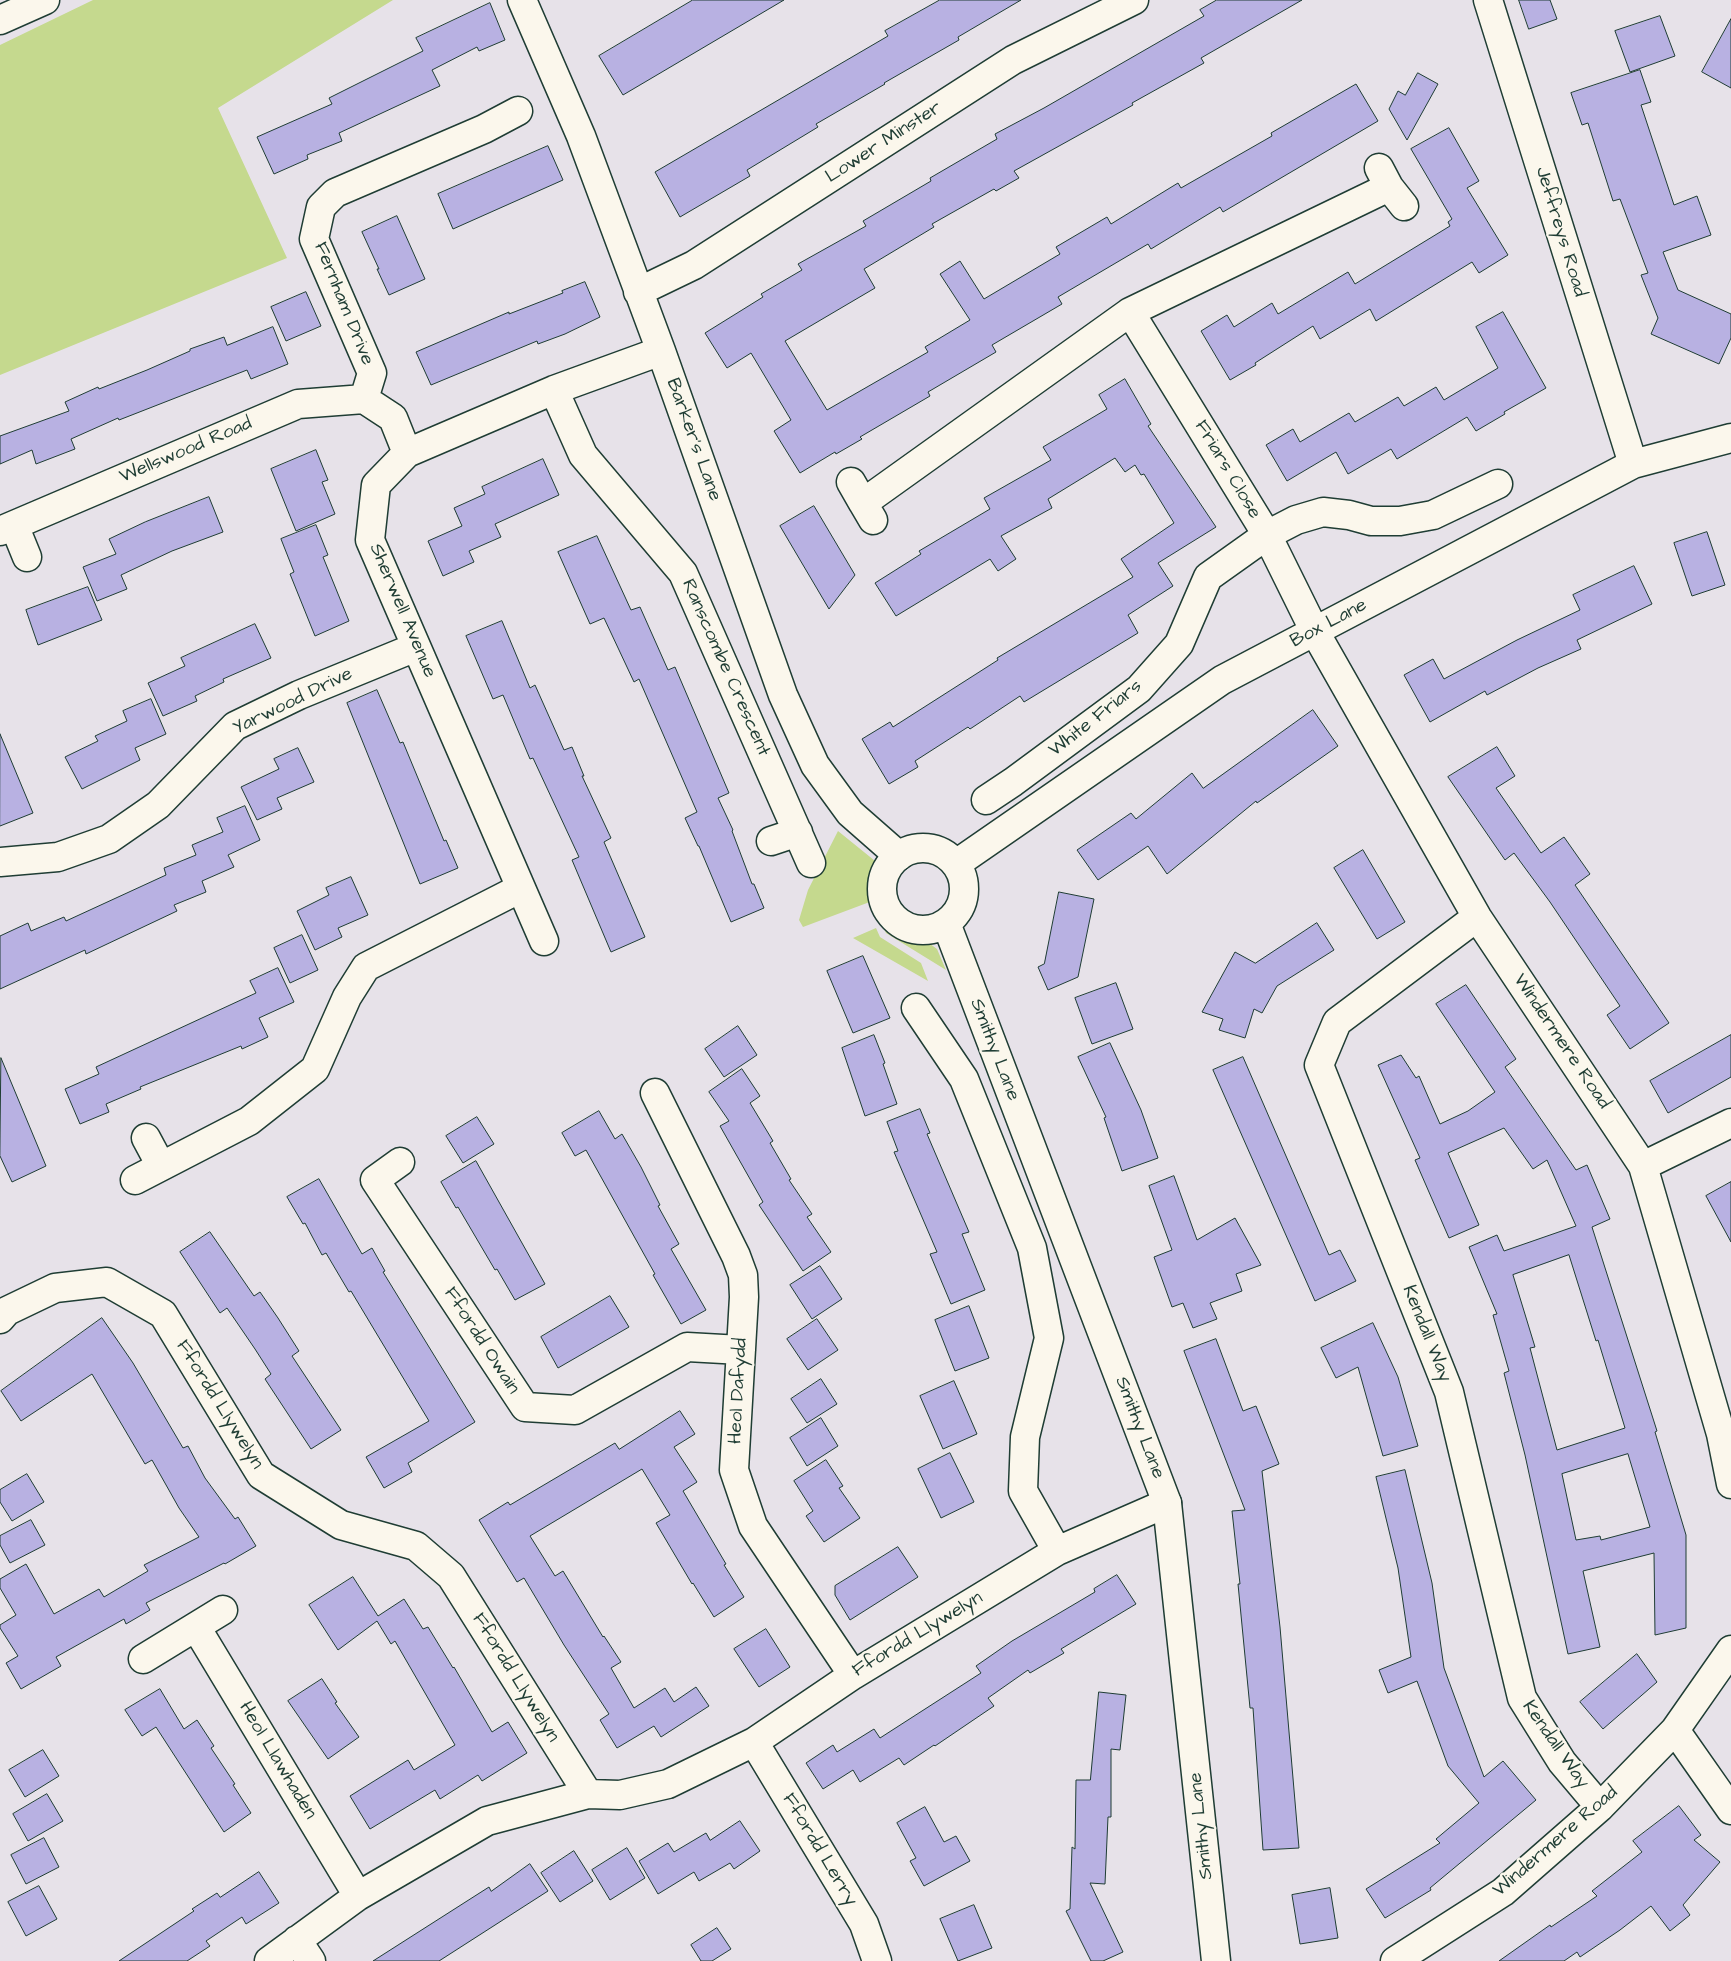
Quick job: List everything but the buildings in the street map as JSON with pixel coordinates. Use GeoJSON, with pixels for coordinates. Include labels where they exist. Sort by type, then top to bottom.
{"type":"FeatureCollection","features":[{"type":"Feature","properties":{"kind":"street"},"geometry":{"type":"LineString","coordinates":[[0,20],[45,0]]}},
{"type":"Feature","properties":{"kind":"street","name":"Barker's Lane"},"geometry":{"type":"LineString","coordinates":[[522,0],[581,136],[661,352],[783,695],[815,765],[850,813],[899,856]]}},
{"type":"Feature","properties":{"kind":"street","name":"Lower Minster"},"geometry":{"type":"LineString","coordinates":[[638,292],[694,265],[1014,60],[1134,0]]}},
{"type":"Feature","properties":{"kind":"street","name":"Jeffreys Road"},"geometry":{"type":"LineString","coordinates":[[1488,0],[1633,464]]}},
{"type":"Feature","properties":{"kind":"street","name":"Fernham Drive"},"geometry":{"type":"LineString","coordinates":[[364,399],[372,373],[314,239],[321,206],[335,193],[484,129],[518,111]]}},
{"type":"Feature","properties":{"kind":"street"},"geometry":{"type":"LineString","coordinates":[[862,502],[1130,312],[1391,187]]}},
{"type":"Feature","properties":{"kind":"street","name":"Friars Close"},"geometry":{"type":"LineString","coordinates":[[1130,312],[1267,535],[1315,632]]}},
{"type":"Feature","properties":{"kind":"street","name":"Sherwell Avenue"},"geometry":{"type":"LineString","coordinates":[[544,941],[370,540],[376,485],[407,453],[554,390],[661,352]]}},
{"type":"Feature","properties":{"kind":"street","name":"Ranscombe Crescent"},"geometry":{"type":"LineString","coordinates":[[554,390],[583,455],[683,573],[811,863]]}},
{"type":"Feature","properties":{"kind":"street"},"geometry":{"type":"LineString","coordinates":[[364,399],[393,418],[407,453]]}},
{"type":"Feature","properties":{"kind":"street","name":"Wellswood Road"},"geometry":{"type":"LineString","coordinates":[[27,557],[7,528],[298,404],[364,399]]}},
{"type":"Feature","properties":{"kind":"street","name":"Box Lane"},"geometry":{"type":"LineString","coordinates":[[956,864],[1222,680],[1633,464],[1731,438]]}},
{"type":"Feature","properties":{"kind":"street","name":"White Friars"},"geometry":{"type":"LineString","coordinates":[[986,800],[1139,689],[1180,644],[1208,577],[1267,535],[1296,520],[1323,512],[1349,515],[1371,521],[1400,521],[1433,515],[1498,484]]}},
{"type":"Feature","properties":{"kind":"street","name":"Windermere Road"},"geometry":{"type":"LineString","coordinates":[[1315,632],[1477,917],[1643,1166],[1721,1434],[1731,1484]]}},
{"type":"Feature","properties":{"kind":"street","name":"Yarwood Drive"},"geometry":{"type":"LineString","coordinates":[[0,862],[58,857],[109,839],[158,805],[235,726],[299,695],[416,648]]}},
{"type":"Feature","properties":{"kind":"street"},"geometry":{"type":"LineString","coordinates":[[771,841],[798,832]]}},
{"type":"Feature","properties":{"kind":"street"},"geometry":{"type":"LineString","coordinates":[[923,847],[947,855],[956,864],[962,876],[964,889],[962,903],[956,914],[946,923],[935,928],[923,930],[911,928],[900,923],[892,915],[885,905],[882,892],[884,878],[889,865],[899,856],[910,850],[923,847]]}},
{"type":"Feature","properties":{"kind":"street"},"geometry":{"type":"LineString","coordinates":[[135,1180],[249,1121],[315,1069],[347,997],[366,968],[521,888]]}},
{"type":"Feature","properties":{"kind":"street","name":"Kendall Way"},"geometry":{"type":"LineString","coordinates":[[1477,917],[1337,1022],[1319,1065],[1449,1392],[1522,1698],[1562,1762],[1600,1807]]}},
{"type":"Feature","properties":{"kind":"street","name":"Smithy Lane"},"geometry":{"type":"LineString","coordinates":[[946,923],[1167,1503],[1216,1961]]}},
{"type":"Feature","properties":{"kind":"street","name":"Smithy Lane"},"geometry":{"type":"LineString","coordinates":[[916,1008],[964,1080],[1032,1248],[1049,1338],[1025,1436],[1024,1492],[1056,1551]]}},
{"type":"Feature","properties":{"kind":"street","name":"Heol Dafydd"},"geometry":{"type":"LineString","coordinates":[[655,1093],[736,1256],[742,1275],[744,1297],[734,1470],[753,1526],[853,1675]]}},
{"type":"Feature","properties":{"kind":"street"},"geometry":{"type":"LineString","coordinates":[[1643,1166],[1731,1123]]}},
{"type":"Feature","properties":{"kind":"street"},"geometry":{"type":"LineString","coordinates":[[146,1138],[161,1166]]}},
{"type":"Feature","properties":{"kind":"street","name":"Ffordd Owain"},"geometry":{"type":"LineString","coordinates":[[400,1162],[375,1180],[525,1407],[576,1410],[687,1347],[741,1350]]}},
{"type":"Feature","properties":{"kind":"street","name":"Ffordd Llywelyn"},"geometry":{"type":"LineString","coordinates":[[0,1318],[7,1311],[55,1288],[107,1282],[163,1314],[261,1474],[341,1525],[416,1546],[451,1576],[588,1794]]}},
{"type":"Feature","properties":{"kind":"street","name":"Ffordd Llywelyn"},"geometry":{"type":"LineString","coordinates":[[269,1961],[304,1951],[358,1896],[487,1820],[588,1794],[620,1794],[668,1784],[754,1742],[853,1675],[1056,1551],[1167,1503]]}},
{"type":"Feature","properties":{"kind":"street"},"geometry":{"type":"LineString","coordinates":[[142,1659],[223,1610]]}},
{"type":"Feature","properties":{"kind":"street","name":"Heol Llawhaden"},"geometry":{"type":"LineString","coordinates":[[196,1627],[358,1896]]}},
{"type":"Feature","properties":{"kind":"street","name":"Windermere Road"},"geometry":{"type":"LineString","coordinates":[[1395,1961],[1503,1892],[1600,1807],[1675,1730],[1731,1650]]}},
{"type":"Feature","properties":{"kind":"street"},"geometry":{"type":"LineString","coordinates":[[1675,1730],[1731,1810]]}},
{"type":"Feature","properties":{"kind":"street","name":"Ffordd Lerry"},"geometry":{"type":"LineString","coordinates":[[754,1742],[864,1924],[877,1961]]}},
{"type":"Feature","properties":{"kind":"green space"},"geometry":{"type":"Polygon","coordinates":[[[93,0],[393,0],[218,108],[287,258],[0,375],[0,45],[93,0]]]}},
{"type":"Feature","properties":{"kind":"green space"},"geometry":{"type":"Polygon","coordinates":[[[838,831],[880,865],[872,879],[875,900],[803,927],[799,920],[808,890],[838,831]]]}},
{"type":"Feature","properties":{"kind":"green space"},"geometry":{"type":"Polygon","coordinates":[[[885,914],[896,926],[918,935],[937,949],[946,970],[886,933],[878,916],[885,914]]]}},
{"type":"Feature","properties":{"kind":"green space"},"geometry":{"type":"Polygon","coordinates":[[[876,928],[880,937],[921,963],[928,981],[853,938],[876,928]]]}}]}
